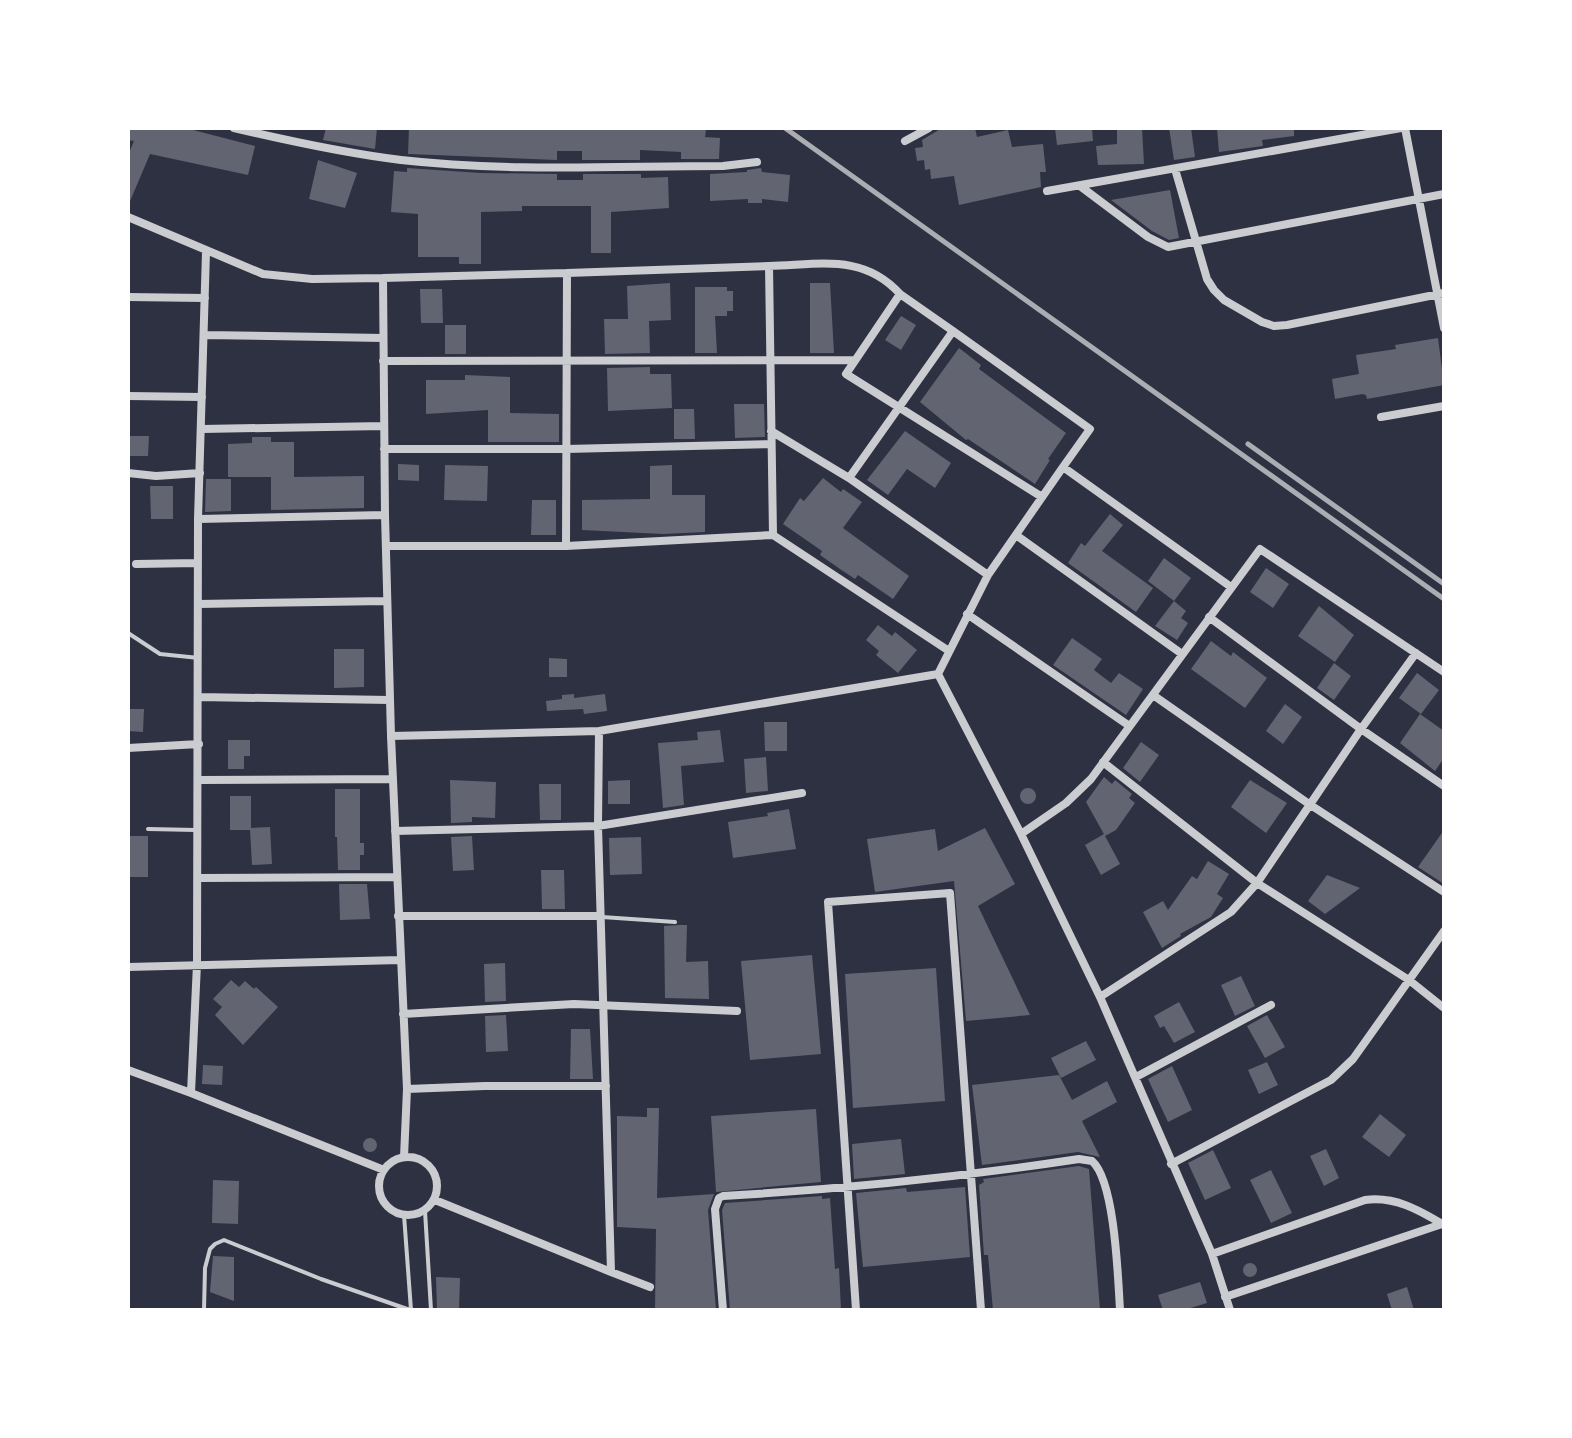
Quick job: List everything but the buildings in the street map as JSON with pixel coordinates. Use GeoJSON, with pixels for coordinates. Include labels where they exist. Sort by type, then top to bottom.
{"type":"FeatureCollection","features":[{"type":"Feature","properties":{"kind":"street"},"geometry":{"type":"LineString","coordinates":[[234,128],[332,150],[403,160],[504,167],[723,166],[757,162]]}},
{"type":"Feature","properties":{"kind":"street"},"geometry":{"type":"LineString","coordinates":[[905,141],[929,128]]}},
{"type":"Feature","properties":{"kind":"street"},"geometry":{"type":"LineString","coordinates":[[1047,191],[1403,128],[1441,294],[1444,328]]}},
{"type":"Feature","properties":{"kind":"street"},"geometry":{"type":"LineString","coordinates":[[1175,169],[1207,279],[1214,290],[1237,308],[1274,326],[1441,294]]}},
{"type":"Feature","properties":{"kind":"street"},"geometry":{"type":"LineString","coordinates":[[1080,186],[1160,245],[1196,243],[1444,194]]}},
{"type":"Feature","properties":{"kind":"street"},"geometry":{"type":"LineString","coordinates":[[128,217],[263,274],[312,279],[769,266],[855,266],[873,271],[900,294],[1090,429],[988,575],[938,674]]}},
{"type":"Feature","properties":{"kind":"street"},"geometry":{"type":"LineString","coordinates":[[191,1093],[197,964],[198,519],[206,252]]}},
{"type":"Feature","properties":{"kind":"street"},"geometry":{"type":"LineString","coordinates":[[769,266],[773,535]]}},
{"type":"Feature","properties":{"kind":"street"},"geometry":{"type":"LineString","coordinates":[[566,546],[567,273]]}},
{"type":"Feature","properties":{"kind":"street"},"geometry":{"type":"LineString","coordinates":[[383,278],[387,601],[407,1089],[404,1157]]}},
{"type":"Feature","properties":{"kind":"street"},"geometry":{"type":"LineString","coordinates":[[900,294],[846,374],[1042,497]]}},
{"type":"Feature","properties":{"kind":"street"},"geometry":{"type":"LineString","coordinates":[[128,297],[205,298]]}},
{"type":"Feature","properties":{"kind":"street"},"geometry":{"type":"LineString","coordinates":[[849,478],[953,331]]}},
{"type":"Feature","properties":{"kind":"street"},"geometry":{"type":"LineString","coordinates":[[204,335],[383,338]]}},
{"type":"Feature","properties":{"kind":"street"},"geometry":{"type":"LineString","coordinates":[[383,361],[855,360]]}},
{"type":"Feature","properties":{"kind":"street"},"geometry":{"type":"LineString","coordinates":[[128,396],[158,399],[202,397]]}},
{"type":"Feature","properties":{"kind":"street"},"geometry":{"type":"LineString","coordinates":[[1381,417],[1444,406]]}},
{"type":"Feature","properties":{"kind":"street"},"geometry":{"type":"LineString","coordinates":[[202,429],[384,426]]}},
{"type":"Feature","properties":{"kind":"street"},"geometry":{"type":"LineString","coordinates":[[771,431],[849,478],[988,575]]}},
{"type":"Feature","properties":{"kind":"street"},"geometry":{"type":"LineString","coordinates":[[384,449],[771,444]]}},
{"type":"Feature","properties":{"kind":"street"},"geometry":{"type":"LineString","coordinates":[[1063,467],[1231,587]]}},
{"type":"Feature","properties":{"kind":"street"},"geometry":{"type":"LineString","coordinates":[[128,473],[156,476],[200,473]]}},
{"type":"Feature","properties":{"kind":"street"},"geometry":{"type":"LineString","coordinates":[[198,519],[385,515]]}},
{"type":"Feature","properties":{"kind":"street"},"geometry":{"type":"LineString","coordinates":[[386,546],[566,546],[773,535],[949,651]]}},
{"type":"Feature","properties":{"kind":"street"},"geometry":{"type":"LineString","coordinates":[[1016,535],[1182,654]]}},
{"type":"Feature","properties":{"kind":"street"},"geometry":{"type":"LineString","coordinates":[[1021,834],[1066,803],[1091,779],[1260,549],[1444,672]]}},
{"type":"Feature","properties":{"kind":"street"},"geometry":{"type":"LineString","coordinates":[[136,564],[198,563]]}},
{"type":"Feature","properties":{"kind":"street"},"geometry":{"type":"LineString","coordinates":[[198,604],[387,601]]}},
{"type":"Feature","properties":{"kind":"street"},"geometry":{"type":"LineString","coordinates":[[967,614],[1128,725]]}},
{"type":"Feature","properties":{"kind":"street"},"geometry":{"type":"LineString","coordinates":[[1209,617],[1444,786]]}},
{"type":"Feature","properties":{"kind":"street"},"geometry":{"type":"LineString","coordinates":[[1100,997],[1231,912],[1257,883],[1416,653]]}},
{"type":"Feature","properties":{"kind":"street"},"geometry":{"type":"LineString","coordinates":[[391,736],[599,731],[938,674]]}},
{"type":"Feature","properties":{"kind":"street"},"geometry":{"type":"LineString","coordinates":[[938,674],[1021,834],[1100,997],[1212,1254],[1230,1310]]}},
{"type":"Feature","properties":{"kind":"street"},"geometry":{"type":"LineString","coordinates":[[1153,695],[1309,804],[1444,892]]}},
{"type":"Feature","properties":{"kind":"street"},"geometry":{"type":"LineString","coordinates":[[199,697],[390,700]]}},
{"type":"Feature","properties":{"kind":"street"},"geometry":{"type":"LineString","coordinates":[[599,731],[598,826],[611,1272]]}},
{"type":"Feature","properties":{"kind":"street"},"geometry":{"type":"LineString","coordinates":[[128,748],[199,744]]}},
{"type":"Feature","properties":{"kind":"street"},"geometry":{"type":"LineString","coordinates":[[1103,762],[1257,883],[1409,980],[1444,1008]]}},
{"type":"Feature","properties":{"kind":"street"},"geometry":{"type":"LineString","coordinates":[[199,780],[393,779]]}},
{"type":"Feature","properties":{"kind":"street"},"geometry":{"type":"LineString","coordinates":[[395,831],[598,826],[802,793]]}},
{"type":"Feature","properties":{"kind":"street"},"geometry":{"type":"LineString","coordinates":[[198,878],[396,877]]}},
{"type":"Feature","properties":{"kind":"street"},"geometry":{"type":"LineString","coordinates":[[856,1310],[828,902],[950,893],[981,1310]]}},
{"type":"Feature","properties":{"kind":"street"},"geometry":{"type":"LineString","coordinates":[[398,916],[600,916]]}},
{"type":"Feature","properties":{"kind":"street"},"geometry":{"type":"LineString","coordinates":[[1171,1164],[1331,1080],[1353,1059],[1444,931]]}},
{"type":"Feature","properties":{"kind":"street"},"geometry":{"type":"LineString","coordinates":[[128,967],[400,960]]}},
{"type":"Feature","properties":{"kind":"street"},"geometry":{"type":"LineString","coordinates":[[403,1014],[602,1004],[737,1011]]}},
{"type":"Feature","properties":{"kind":"street"},"geometry":{"type":"LineString","coordinates":[[1136,1077],[1271,1005]]}},
{"type":"Feature","properties":{"kind":"street"},"geometry":{"type":"LineString","coordinates":[[128,1070],[384,1170]]}},
{"type":"Feature","properties":{"kind":"street"},"geometry":{"type":"LineString","coordinates":[[407,1089],[606,1086]]}},
{"type":"Feature","properties":{"kind":"street"},"geometry":{"type":"LineString","coordinates":[[404,1157],[420,1159],[433,1170],[438,1185],[435,1200],[425,1211],[415,1215],[404,1215],[389,1208],[380,1194],[380,1178],[384,1170],[404,1157]]}},
{"type":"Feature","properties":{"kind":"street"},"geometry":{"type":"LineString","coordinates":[[723,1310],[715,1209],[719,1198],[970,1176],[1079,1159],[1092,1161],[1098,1166],[1114,1231],[1120,1310]]}},
{"type":"Feature","properties":{"kind":"street"},"geometry":{"type":"LineString","coordinates":[[1212,1254],[1365,1200],[1383,1198],[1402,1202],[1443,1224]]}},
{"type":"Feature","properties":{"kind":"street"},"geometry":{"type":"LineString","coordinates":[[435,1200],[650,1287]]}},
{"type":"Feature","properties":{"kind":"street"},"geometry":{"type":"LineString","coordinates":[[1225,1297],[1443,1224]]}},
{"type":"Feature","properties":{"kind":"lane"},"geometry":{"type":"LineString","coordinates":[[128,633],[160,654],[199,658]]}},
{"type":"Feature","properties":{"kind":"lane"},"geometry":{"type":"LineString","coordinates":[[148,829],[199,830]]}},
{"type":"Feature","properties":{"kind":"lane"},"geometry":{"type":"LineString","coordinates":[[600,916],[675,922]]}},
{"type":"Feature","properties":{"kind":"lane"},"geometry":{"type":"LineString","coordinates":[[425,1211],[431,1310]]}},
{"type":"Feature","properties":{"kind":"lane"},"geometry":{"type":"LineString","coordinates":[[204,1310],[207,1258],[215,1244],[224,1240],[410,1310],[404,1215]]}},
{"type":"Feature","properties":{"kind":"railway"},"geometry":{"type":"LineString","coordinates":[[785,128],[1444,599]]}},
{"type":"Feature","properties":{"kind":"railway"},"geometry":{"type":"LineString","coordinates":[[1248,444],[1444,584]]}}]}
